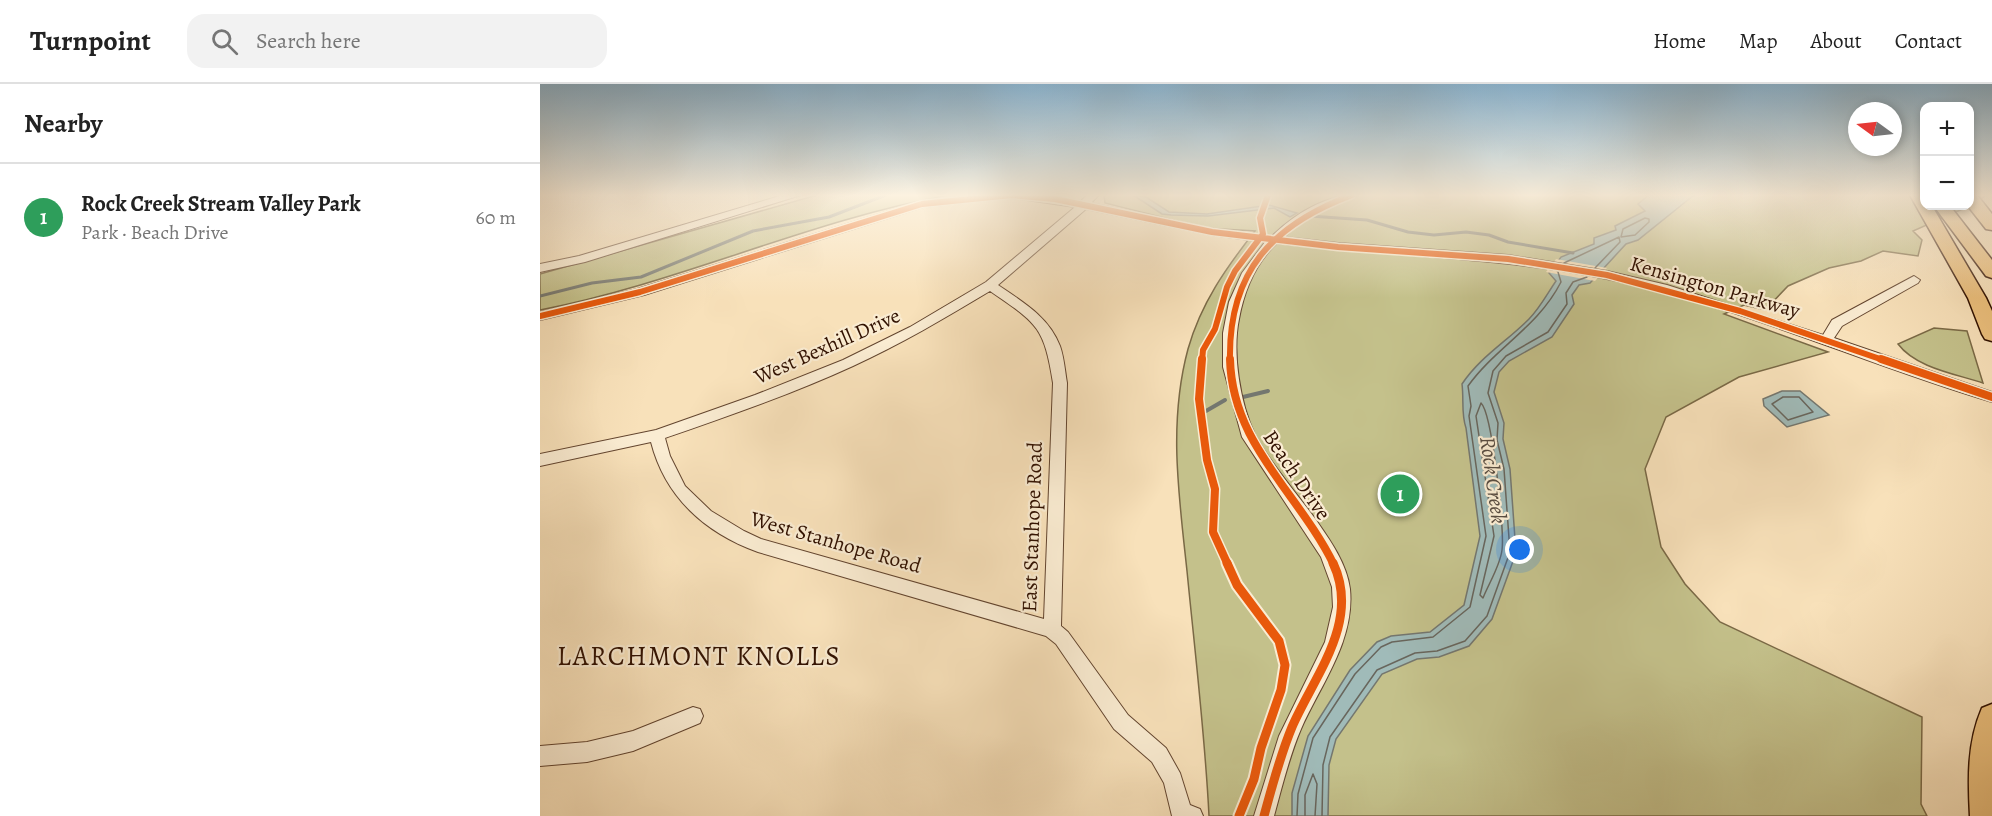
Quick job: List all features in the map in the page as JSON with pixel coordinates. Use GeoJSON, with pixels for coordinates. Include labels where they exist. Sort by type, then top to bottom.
{"type":"FeatureCollection","features":[{"type":"Feature","properties":{"kind":"highway"},"geometry":{"type":"LineString","coordinates":[[1938,229],[1977,298],[1992,334]]}},
{"type":"Feature","properties":{"kind":"highway"},"geometry":{"type":"LineString","coordinates":[[1960,229],[1992,272]]}},
{"type":"Feature","properties":{"kind":"highway"},"geometry":{"type":"LineString","coordinates":[[1986,816],[1982,767],[1992,718]]}},
{"type":"Feature","properties":{"kind":"street"},"geometry":{"type":"LineString","coordinates":[[540,268],[581,259],[680,229]]}},
{"type":"Feature","properties":{"kind":"street","name":"Kensington Parkway"},"geometry":{"type":"LineString","coordinates":[[540,316],[640,292],[841,229]]}},
{"type":"Feature","properties":{"kind":"street","name":"West Bexhill Drive"},"geometry":{"type":"LineString","coordinates":[[540,460],[657,435],[760,399],[848,363],[915,330],[990,285],[1055,229]]}},
{"type":"Feature","properties":{"kind":"street","name":"Kensington Parkway"},"geometry":{"type":"LineString","coordinates":[[1202,229],[1272,239],[1551,265],[1607,275],[1663,288],[1827,339],[1992,397]]}},
{"type":"Feature","properties":{"kind":"street","name":"Beach Drive"},"geometry":{"type":"LineString","coordinates":[[1264,816],[1276,765],[1294,723],[1335,646],[1342,610],[1341,585],[1329,553],[1268,469],[1248,434],[1231,383],[1228,334],[1240,287],[1258,255],[1272,239],[1286,229]]}},
{"type":"Feature","properties":{"kind":"street"},"geometry":{"type":"LineString","coordinates":[[1827,339],[1837,323],[1914,280]]}},
{"type":"Feature","properties":{"kind":"street","name":"East Stanhope Road"},"geometry":{"type":"LineString","coordinates":[[990,285],[1032,314],[1054,347],[1060,383],[1052,630],[1062,638],[1121,722],[1159,755],[1173,780],[1185,816]]}},
{"type":"Feature","properties":{"kind":"street","name":"West Stanhope Road"},"geometry":{"type":"LineString","coordinates":[[657,435],[661,456],[674,486],[705,518],[731,534],[758,545],[1004,614],[1052,630]]}},
{"type":"Feature","properties":{"kind":"street"},"geometry":{"type":"LineString","coordinates":[[540,756],[587,752],[633,741],[693,716]]}},
{"type":"Feature","properties":{"kind":"shaded area"},"geometry":{"type":"Polygon","coordinates":[[[697,229],[815,229],[643,284],[540,310],[540,274],[697,229]]]}},
{"type":"Feature","properties":{"kind":"shaded area"},"geometry":{"type":"Polygon","coordinates":[[[1224,229],[1917,229],[1913,231],[1922,240],[1918,256],[1883,251],[1861,261],[1829,268],[1788,286],[1765,310],[1744,305],[1724,314],[1828,352],[1739,377],[1666,417],[1645,469],[1661,547],[1685,584],[1720,622],[1922,717],[1921,804],[1927,816],[1209,816],[1179,487],[1178,404],[1193,332],[1207,301],[1255,231],[1224,229]]]}},
{"type":"Feature","properties":{"kind":"shaded area"},"geometry":{"type":"Polygon","coordinates":[[[1934,328],[1967,331],[1983,383],[1926,365],[1915,359],[1898,344],[1934,328]]]}},
{"type":"Feature","properties":{"kind":"water","name":"Rock Creek"},"geometry":{"type":"Polygon","coordinates":[[[1651,229],[1638,240],[1626,244],[1590,283],[1579,285],[1572,295],[1574,304],[1552,337],[1509,361],[1499,372],[1494,392],[1504,423],[1503,439],[1510,469],[1516,553],[1492,619],[1469,646],[1439,657],[1417,659],[1382,674],[1336,739],[1329,765],[1328,816],[1292,816],[1292,793],[1308,736],[1350,670],[1377,642],[1391,636],[1430,632],[1464,605],[1480,536],[1464,417],[1462,384],[1477,366],[1537,310],[1556,281],[1549,273],[1561,257],[1594,244],[1594,238],[1616,230],[1651,229]]]}},
{"type":"Feature","properties":{"kind":"water"},"geometry":{"type":"Polygon","coordinates":[[[1782,391],[1800,391],[1829,415],[1787,427],[1764,406],[1763,399],[1782,391]]]}},
{"type":"Feature","properties":{"kind":"pier"},"geometry":{"type":"Polygon","coordinates":[[[1556,259],[1607,268],[1595,281],[1546,272],[1556,259]]]}},
{"type":"Feature","properties":{"kind":"waterway"},"geometry":{"type":"LineString","coordinates":[[540,296],[592,283],[641,277],[753,231],[763,229]]}},
{"type":"Feature","properties":{"kind":"waterway"},"geometry":{"type":"LineString","coordinates":[[1398,229],[1434,235],[1466,232],[1489,235],[1508,242],[1573,253]]}},
{"type":"Feature","properties":{"kind":"waterway"},"geometry":{"type":"LineString","coordinates":[[1243,397],[1268,391]]}},
{"type":"Feature","properties":{"kind":"waterway"},"geometry":{"type":"LineString","coordinates":[[1206,411],[1225,400]]}},
{"type":"Feature","properties":{"kind":"cycle path"},"geometry":{"type":"LineString","coordinates":[[540,316],[640,292],[841,229]]}},
{"type":"Feature","properties":{"kind":"cycle path"},"geometry":{"type":"LineString","coordinates":[[1198,229],[1338,247],[1508,259],[1607,275],[1663,288],[1740,311],[1992,397]]}},
{"type":"Feature","properties":{"kind":"cycle path"},"geometry":{"type":"LineString","coordinates":[[1239,816],[1254,779],[1261,748],[1281,690],[1285,665],[1279,641],[1237,585],[1213,532],[1215,489],[1207,460],[1199,399],[1203,350],[1215,329],[1227,287],[1235,271],[1263,234],[1262,229]]}},
{"type":"Feature","properties":{"kind":"cycle path"},"geometry":{"type":"LineString","coordinates":[[1264,816],[1288,736],[1327,659],[1339,625],[1342,607],[1337,570],[1328,552],[1249,437],[1241,415],[1230,367],[1229,333],[1235,302],[1248,273],[1266,247],[1285,229]]}},
{"type":"Feature","properties":{"kind":"place","name":"Rock Creek Stream Valley Park"},"geometry":{"type":"Point","coordinates":[1400,494]}},
{"type":"Feature","properties":{"kind":"district","name":"LARCHMONT KNOLLS"},"geometry":{"type":"Point","coordinates":[699,656]}}]}
